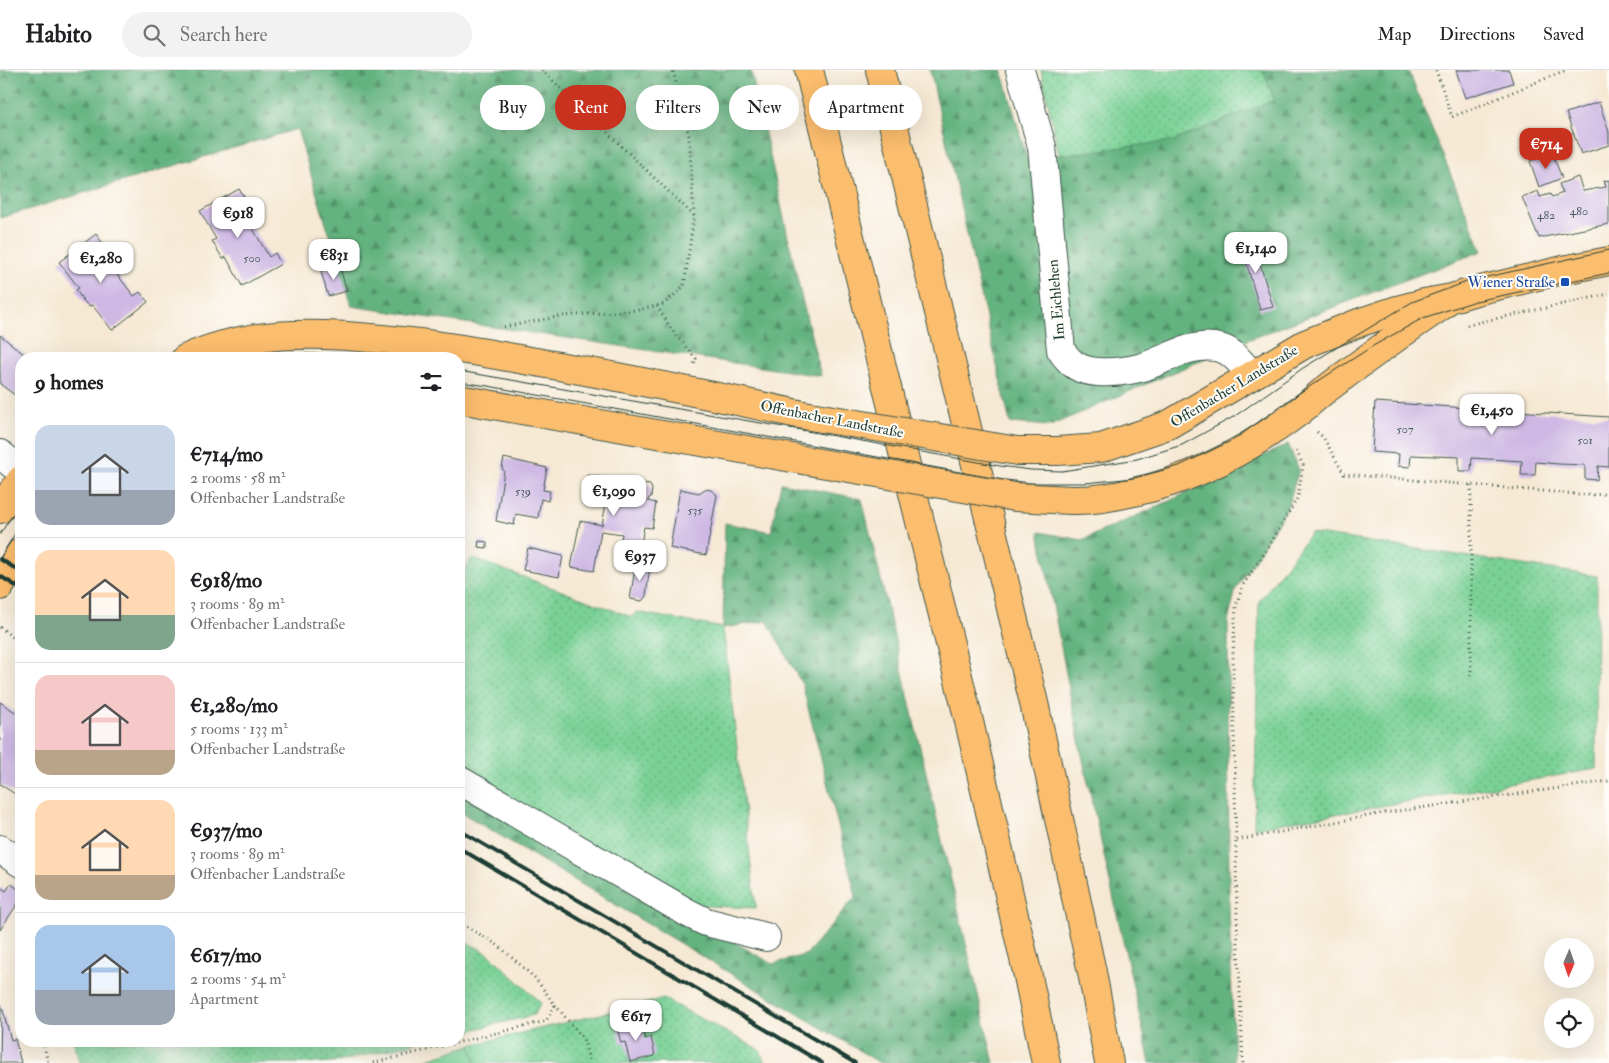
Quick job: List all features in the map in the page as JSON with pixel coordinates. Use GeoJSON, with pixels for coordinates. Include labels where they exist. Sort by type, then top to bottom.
{"type":"FeatureCollection","features":[{"type":"Feature","properties":{"kind":"main road"},"geometry":{"type":"LineString","coordinates":[[809,70],[968,717],[1028,976],[1046,1063]]}},
{"type":"Feature","properties":{"kind":"main road"},"geometry":{"type":"LineString","coordinates":[[880,70],[1034,703],[1090,962],[1109,1063]]}},
{"type":"Feature","properties":{"kind":"main road","name":"Offenbacher Landstraße"},"geometry":{"type":"LineString","coordinates":[[204,352],[226,344],[263,337],[298,334],[323,334],[416,342],[493,354],[688,390],[798,414],[1017,451],[1057,451],[1101,448],[1168,426],[1305,344],[1397,310],[1452,298],[1476,290],[1609,261]]}},
{"type":"Feature","properties":{"kind":"main road","name":"Offenbacher Landstraße"},"geometry":{"type":"LineString","coordinates":[[465,400],[1016,497],[1086,501],[1111,498],[1163,486],[1211,467],[1256,441],[1299,411],[1327,388],[1452,298]]}},
{"type":"Feature","properties":{"kind":"main road"},"geometry":{"type":"LineString","coordinates":[[0,509],[15,488]]}},
{"type":"Feature","properties":{"kind":"main road"},"geometry":{"type":"LineString","coordinates":[[0,586],[15,562]]}},
{"type":"Feature","properties":{"kind":"street","name":"Im Eichlehen"},"geometry":{"type":"LineString","coordinates":[[1020,70],[1042,147],[1061,350],[1068,362],[1078,368],[1093,372],[1122,372],[1188,350],[1209,347],[1222,348],[1231,354],[1251,375]]}},
{"type":"Feature","properties":{"kind":"street"},"geometry":{"type":"LineString","coordinates":[[0,454],[15,466]]}},
{"type":"Feature","properties":{"kind":"street"},"geometry":{"type":"LineString","coordinates":[[465,783],[688,913],[706,922],[766,937]]}},
{"type":"Feature","properties":{"kind":"street"},"geometry":{"type":"LineString","coordinates":[[0,849],[15,859]]}},
{"type":"Feature","properties":{"kind":"path"},"geometry":{"type":"LineString","coordinates":[[542,70],[694,216]]}},
{"type":"Feature","properties":{"kind":"path"},"geometry":{"type":"LineString","coordinates":[[493,354],[498,328],[562,316],[638,310],[658,306],[664,304],[684,286],[694,216],[688,136],[673,70]]}},
{"type":"Feature","properties":{"kind":"path"},"geometry":{"type":"LineString","coordinates":[[1436,70],[1452,117],[1566,70]]}},
{"type":"Feature","properties":{"kind":"path"},"geometry":{"type":"LineString","coordinates":[[1465,325],[1609,294]]}},
{"type":"Feature","properties":{"kind":"path"},"geometry":{"type":"LineString","coordinates":[[658,306],[672,330],[696,359],[688,390]]}},
{"type":"Feature","properties":{"kind":"path"},"geometry":{"type":"LineString","coordinates":[[1312,427],[1323,437],[1344,474],[1588,495],[1609,494]]}},
{"type":"Feature","properties":{"kind":"path"},"geometry":{"type":"LineString","coordinates":[[1243,1063],[1237,922],[1233,652],[1236,606],[1243,585],[1298,497],[1303,465],[1292,442]]}},
{"type":"Feature","properties":{"kind":"path"},"geometry":{"type":"LineString","coordinates":[[1471,485],[1471,676]]}},
{"type":"Feature","properties":{"kind":"path"},"geometry":{"type":"LineString","coordinates":[[0,627],[15,639]]}},
{"type":"Feature","properties":{"kind":"path"},"geometry":{"type":"LineString","coordinates":[[1237,840],[1384,813],[1609,781]]}},
{"type":"Feature","properties":{"kind":"path"},"geometry":{"type":"LineString","coordinates":[[465,926],[499,946],[535,978],[555,1006],[583,1038],[590,1063]]}},
{"type":"Feature","properties":{"kind":"path"},"geometry":{"type":"LineString","coordinates":[[465,1041],[546,1021],[555,1006]]}},
{"type":"Feature","properties":{"kind":"path"},"geometry":{"type":"LineString","coordinates":[[44,1047],[48,1063]]}},
{"type":"Feature","properties":{"kind":"path"},"geometry":{"type":"LineString","coordinates":[[373,1063],[439,1047]]}},
{"type":"Feature","properties":{"kind":"green space"},"geometry":{"type":"Polygon","coordinates":[[[0,70],[751,70],[754,85],[729,85],[729,130],[764,130],[821,376],[351,306],[297,129],[0,218],[0,70]]]}},
{"type":"Feature","properties":{"kind":"green space"},"geometry":{"type":"Polygon","coordinates":[[[930,70],[1002,70],[1027,159],[1173,141],[1274,100],[1263,70],[1408,70],[1482,251],[1255,337],[1050,426],[1010,423],[930,70]]]}},
{"type":"Feature","properties":{"kind":"green space"},"geometry":{"type":"Polygon","coordinates":[[[1041,70],[1263,70],[1274,100],[1173,141],[1059,155],[1041,70]]]}},
{"type":"Feature","properties":{"kind":"green space"},"geometry":{"type":"Polygon","coordinates":[[[1288,444],[1299,470],[1287,508],[1236,589],[1228,621],[1229,902],[1234,1063],[1150,1063],[1081,751],[1039,532],[1082,540],[1163,504],[1288,444]]]}},
{"type":"Feature","properties":{"kind":"green space"},"geometry":{"type":"Polygon","coordinates":[[[781,483],[862,499],[994,1063],[880,1063],[465,815],[465,790],[773,964],[807,954],[856,896],[802,684],[767,621],[723,628],[725,523],[771,532],[781,483]]]}},
{"type":"Feature","properties":{"kind":"green space"},"geometry":{"type":"Polygon","coordinates":[[[1311,533],[1597,576],[1596,769],[1254,828],[1259,601],[1311,533]]]}},
{"type":"Feature","properties":{"kind":"green space"},"geometry":{"type":"Polygon","coordinates":[[[472,558],[632,617],[636,612],[723,628],[756,908],[687,905],[465,772],[465,569],[472,558]]]}},
{"type":"Feature","properties":{"kind":"green space"},"geometry":{"type":"Polygon","coordinates":[[[465,941],[489,954],[541,1003],[534,1015],[465,1032],[465,941]]]}},
{"type":"Feature","properties":{"kind":"green space"},"geometry":{"type":"Polygon","coordinates":[[[664,999],[760,1050],[765,1063],[476,1063],[471,1045],[664,999]]]}},
{"type":"Feature","properties":{"kind":"green space"},"geometry":{"type":"Polygon","coordinates":[[[471,1045],[476,1063],[415,1063],[465,1047],[471,1045]]]}},
{"type":"Feature","properties":{"kind":"green space"},"geometry":{"type":"Polygon","coordinates":[[[75,1047],[398,1047],[341,1061],[315,1063],[80,1062],[75,1047]]]}},
{"type":"Feature","properties":{"kind":"building"},"geometry":{"type":"Polygon","coordinates":[[[1456,70],[1509,70],[1513,83],[1465,98],[1456,70]]]}},
{"type":"Feature","properties":{"kind":"building"},"geometry":{"type":"Polygon","coordinates":[[[1599,102],[1609,132],[1609,145],[1581,154],[1566,113],[1599,102]]]}},
{"type":"Feature","properties":{"kind":"building"},"geometry":{"type":"Polygon","coordinates":[[[1552,153],[1562,178],[1539,187],[1530,161],[1552,153]]]}},
{"type":"Feature","properties":{"kind":"building"},"geometry":{"type":"Polygon","coordinates":[[[1578,177],[1583,191],[1606,187],[1604,181],[1609,180],[1609,224],[1539,238],[1522,197],[1538,191],[1540,197],[1550,194],[1552,197],[1555,196],[1563,193],[1559,184],[1578,177]]]}},
{"type":"Feature","properties":{"kind":"building"},"geometry":{"type":"Polygon","coordinates":[[[239,189],[246,200],[239,204],[269,257],[275,253],[281,264],[242,286],[226,257],[223,259],[212,241],[216,239],[200,211],[239,189]]]}},
{"type":"Feature","properties":{"kind":"building"},"geometry":{"type":"Polygon","coordinates":[[[96,234],[103,244],[97,249],[134,296],[140,292],[148,302],[112,330],[92,305],[89,307],[82,299],[76,290],[79,288],[59,262],[96,234]]]}},
{"type":"Feature","properties":{"kind":"building"},"geometry":{"type":"Polygon","coordinates":[[[1252,238],[1273,307],[1260,310],[1240,241],[1252,238]]]}},
{"type":"Feature","properties":{"kind":"building"},"geometry":{"type":"Polygon","coordinates":[[[339,265],[347,291],[328,296],[321,271],[339,265]]]}},
{"type":"Feature","properties":{"kind":"building"},"geometry":{"type":"Polygon","coordinates":[[[0,335],[21,352],[15,352],[15,395],[0,384],[0,335]]]}},
{"type":"Feature","properties":{"kind":"building"},"geometry":{"type":"Polygon","coordinates":[[[1375,402],[1609,417],[1609,467],[1598,466],[1597,480],[1585,479],[1585,465],[1536,462],[1535,475],[1521,475],[1522,461],[1472,458],[1471,471],[1459,471],[1459,457],[1411,455],[1410,467],[1398,466],[1399,454],[1372,452],[1375,402]]]}},
{"type":"Feature","properties":{"kind":"building"},"geometry":{"type":"Polygon","coordinates":[[[504,458],[547,468],[543,490],[550,491],[548,501],[541,499],[538,518],[516,514],[514,525],[496,521],[504,471],[502,468],[504,458]]]}},
{"type":"Feature","properties":{"kind":"building"},"geometry":{"type":"Polygon","coordinates":[[[588,475],[650,485],[652,489],[651,497],[648,501],[656,503],[652,528],[644,527],[640,549],[620,545],[622,534],[601,531],[594,571],[571,567],[580,521],[602,525],[606,504],[584,500],[588,475]]]}},
{"type":"Feature","properties":{"kind":"building"},"geometry":{"type":"Polygon","coordinates":[[[680,489],[699,493],[705,489],[711,490],[717,495],[706,555],[670,548],[680,489]]]}},
{"type":"Feature","properties":{"kind":"building"},"geometry":{"type":"Polygon","coordinates":[[[479,541],[487,542],[487,548],[478,547],[479,541]]]}},
{"type":"Feature","properties":{"kind":"building"},"geometry":{"type":"Polygon","coordinates":[[[528,548],[563,556],[559,577],[523,570],[528,548]]]}},
{"type":"Feature","properties":{"kind":"building"},"geometry":{"type":"Polygon","coordinates":[[[636,563],[650,565],[646,596],[642,601],[630,599],[636,563]]]}},
{"type":"Feature","properties":{"kind":"building"},"geometry":{"type":"Polygon","coordinates":[[[0,702],[15,712],[15,794],[0,784],[0,702]]]}},
{"type":"Feature","properties":{"kind":"building"},"geometry":{"type":"Polygon","coordinates":[[[11,884],[15,887],[15,908],[0,930],[0,887],[6,891],[11,884]]]}},
{"type":"Feature","properties":{"kind":"building"},"geometry":{"type":"Polygon","coordinates":[[[1,1004],[11,1040],[15,1039],[15,1047],[17,1047],[21,1063],[0,1063],[1,1004]]]}},
{"type":"Feature","properties":{"kind":"building"},"geometry":{"type":"Polygon","coordinates":[[[641,1022],[645,1039],[651,1037],[655,1056],[630,1062],[625,1042],[621,1043],[617,1028],[641,1022]]]}},
{"type":"Feature","properties":{"kind":"tram line"},"geometry":{"type":"LineString","coordinates":[[465,372],[1000,466],[1062,471],[1137,459],[1182,445],[1235,416],[1303,368],[1412,302],[1469,281],[1609,250]]}},
{"type":"Feature","properties":{"kind":"tram line"},"geometry":{"type":"LineString","coordinates":[[465,383],[998,479],[1030,483],[1085,483],[1134,478],[1179,466],[1235,439],[1290,399],[1373,346],[1423,318],[1476,301],[1609,273]]}},
{"type":"Feature","properties":{"kind":"tram line"},"geometry":{"type":"LineString","coordinates":[[0,534],[15,511]]}},
{"type":"Feature","properties":{"kind":"tram line"},"geometry":{"type":"LineString","coordinates":[[0,558],[15,534]]}},
{"type":"Feature","properties":{"kind":"railway"},"geometry":{"type":"LineString","coordinates":[[0,559],[15,568]]}},
{"type":"Feature","properties":{"kind":"railway"},"geometry":{"type":"LineString","coordinates":[[0,576],[15,585]]}},
{"type":"Feature","properties":{"kind":"railway"},"geometry":{"type":"LineString","coordinates":[[465,834],[855,1063]]}},
{"type":"Feature","properties":{"kind":"railway"},"geometry":{"type":"LineString","coordinates":[[465,852],[822,1063]]}},
{"type":"Feature","properties":{"kind":"place","name":"Wiener Straße"},"geometry":{"type":"Point","coordinates":[1565,282]}}]}
